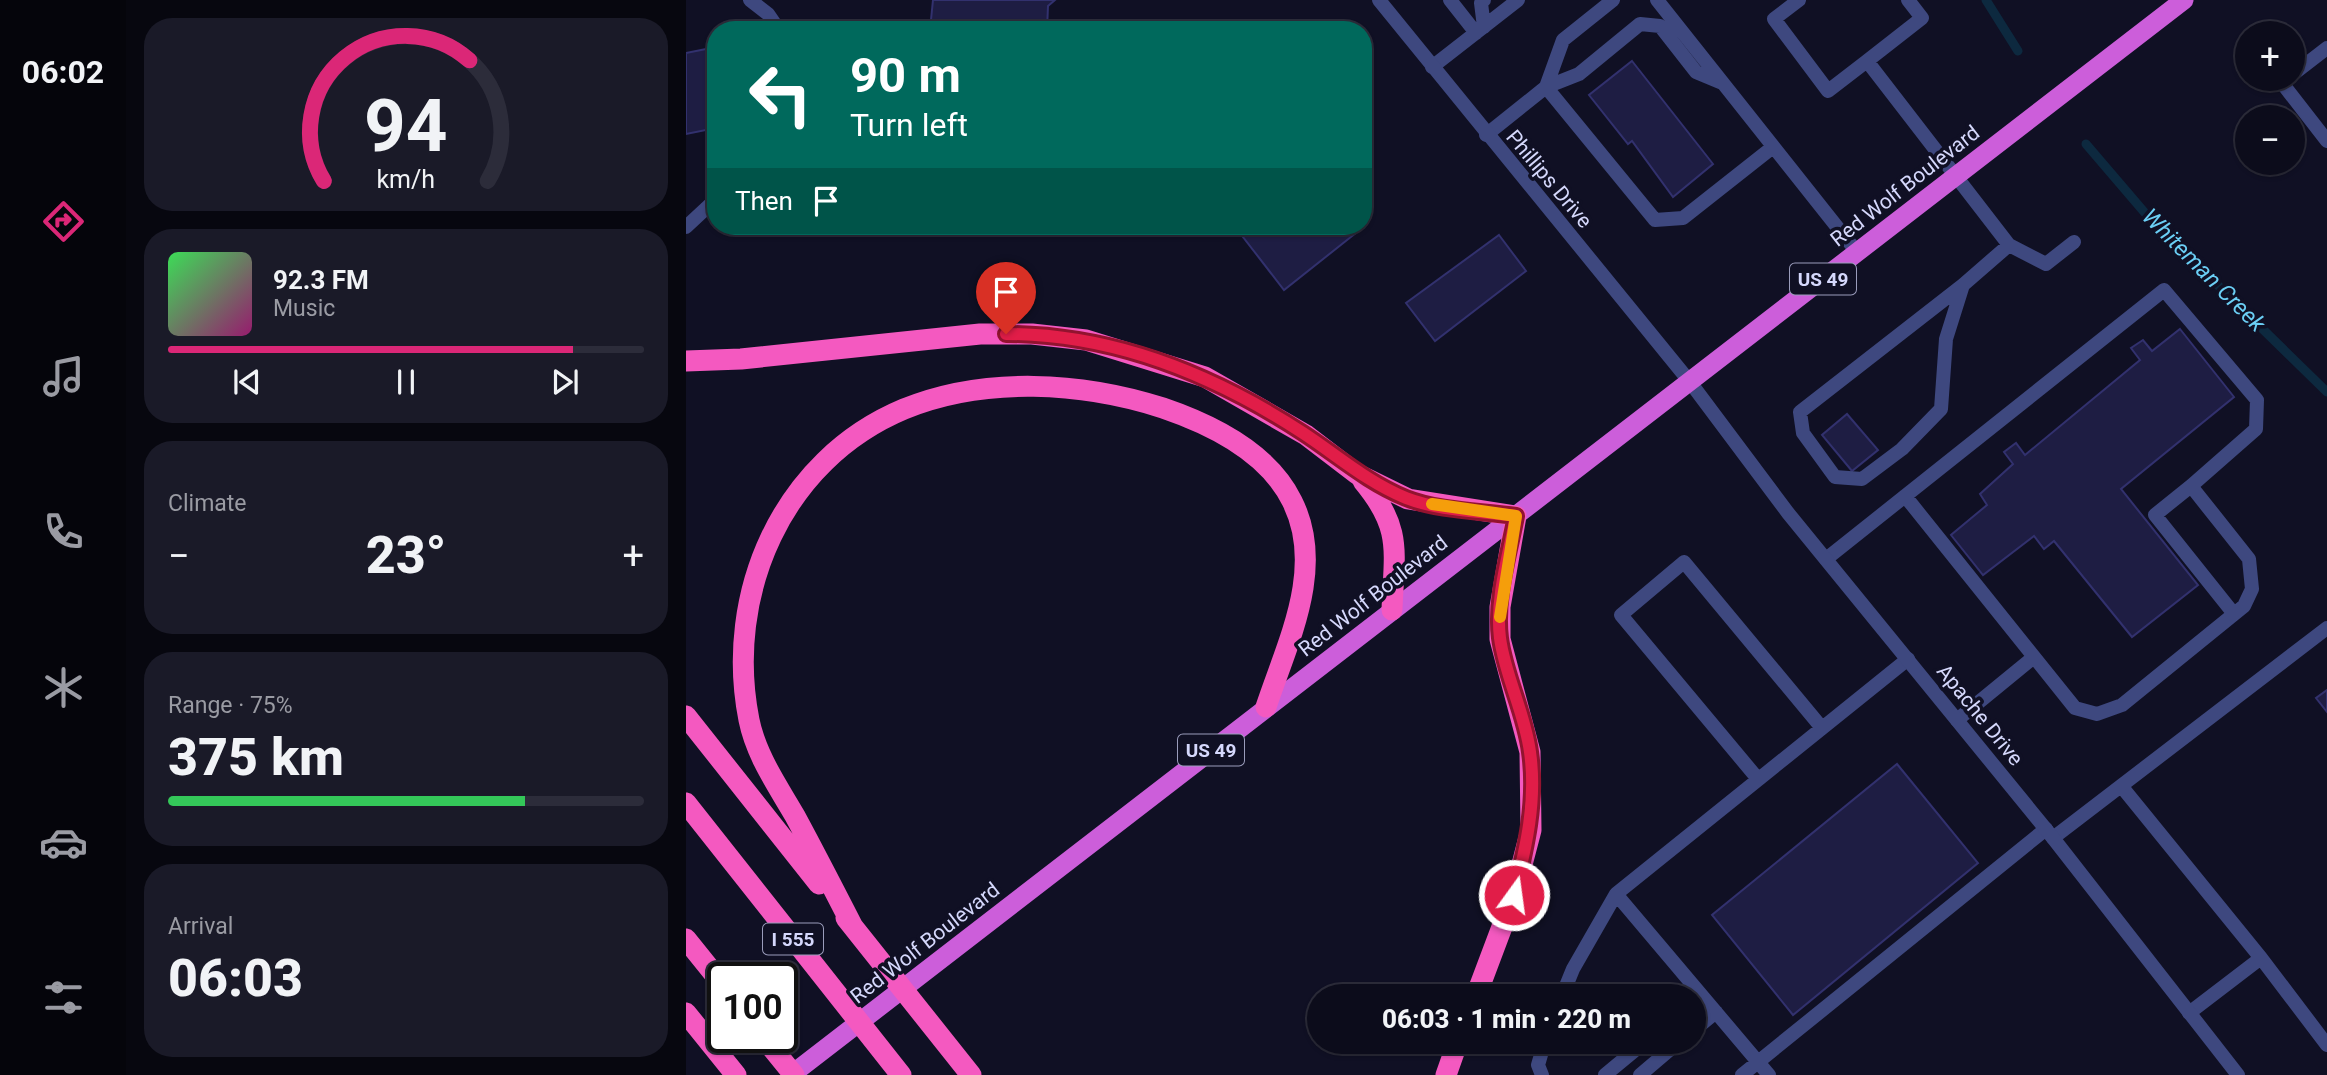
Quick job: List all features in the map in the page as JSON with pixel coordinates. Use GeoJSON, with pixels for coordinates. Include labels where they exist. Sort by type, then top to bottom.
{"type":"FeatureCollection","features":[{"type":"Feature","properties":{"kind":"highway","name":"Red Wolf Boulevard"},"geometry":{"type":"LineString","coordinates":[[792,1075],[2184,0]]}},
{"type":"Feature","properties":{"kind":"highway"},"geometry":{"type":"LineString","coordinates":[[686,361],[741,359],[980,334],[1032,334],[1086,340],[1205,377],[1306,435],[1357,474],[1408,499],[1516,516],[1500,607],[1500,639],[1530,752],[1531,830],[1514,895],[1481,984]]}},
{"type":"Feature","properties":{"kind":"highway"},"geometry":{"type":"LineString","coordinates":[[853,927],[767,769],[750,722],[742,663],[747,608],[749,594],[769,535],[807,481],[843,443],[905,409],[967,392],[1015,387],[1075,388],[1129,397],[1180,414],[1252,453],[1274,473],[1293,503],[1302,533],[1306,568],[1303,595],[1266,707]]}},
{"type":"Feature","properties":{"kind":"highway"},"geometry":{"type":"LineString","coordinates":[[1357,474],[1384,505],[1393,530],[1392,610]]}},
{"type":"Feature","properties":{"kind":"highway"},"geometry":{"type":"LineString","coordinates":[[686,716],[971,1075]]}},
{"type":"Feature","properties":{"kind":"highway","name":"I 555"},"geometry":{"type":"LineString","coordinates":[[686,803],[901,1075]]}},
{"type":"Feature","properties":{"kind":"highway"},"geometry":{"type":"LineString","coordinates":[[686,939],[707,965]]}},
{"type":"Feature","properties":{"kind":"highway"},"geometry":{"type":"LineString","coordinates":[[686,1013],[736,1075]]}},
{"type":"Feature","properties":{"kind":"highway"},"geometry":{"type":"LineString","coordinates":[[775,1053],[792,1075]]}},
{"type":"Feature","properties":{"kind":"highway"},"geometry":{"type":"LineString","coordinates":[[1446,1075],[1453,1054]]}},
{"type":"Feature","properties":{"kind":"street"},"geometry":{"type":"LineString","coordinates":[[750,0],[773,21]]}},
{"type":"Feature","properties":{"kind":"street","name":"Phillips Drive"},"geometry":{"type":"LineString","coordinates":[[1379,0],[1486,135],[1690,382]]}},
{"type":"Feature","properties":{"kind":"street"},"geometry":{"type":"LineString","coordinates":[[1450,0],[1480,30]]}},
{"type":"Feature","properties":{"kind":"street"},"geometry":{"type":"LineString","coordinates":[[1480,30],[1481,3],[1484,0]]}},
{"type":"Feature","properties":{"kind":"street"},"geometry":{"type":"LineString","coordinates":[[1432,67],[1518,0]]}},
{"type":"Feature","properties":{"kind":"street"},"geometry":{"type":"LineString","coordinates":[[1546,87],[1563,40],[1613,0]]}},
{"type":"Feature","properties":{"kind":"street"},"geometry":{"type":"LineString","coordinates":[[1657,0],[1857,252]]}},
{"type":"Feature","properties":{"kind":"street"},"geometry":{"type":"LineString","coordinates":[[1799,0],[1774,19],[1828,90],[1922,18],[1908,0]]}},
{"type":"Feature","properties":{"kind":"street"},"geometry":{"type":"LineString","coordinates":[[1486,135],[1546,87],[1579,74],[1640,24],[1660,26],[1696,72],[1723,83]]}},
{"type":"Feature","properties":{"kind":"street"},"geometry":{"type":"LineString","coordinates":[[2305,65],[2327,48]]}},
{"type":"Feature","properties":{"kind":"street"},"geometry":{"type":"LineString","coordinates":[[1867,61],[2009,245],[2046,264],[2074,242]]}},
{"type":"Feature","properties":{"kind":"street"},"geometry":{"type":"LineString","coordinates":[[1546,87],[1655,220],[1683,218],[1773,147]]}},
{"type":"Feature","properties":{"kind":"street"},"geometry":{"type":"LineString","coordinates":[[2288,91],[2327,141]]}},
{"type":"Feature","properties":{"kind":"street"},"geometry":{"type":"LineString","coordinates":[[686,227],[707,207]]}},
{"type":"Feature","properties":{"kind":"street"},"geometry":{"type":"LineString","coordinates":[[1963,285],[1946,339],[1941,409],[1902,449],[1862,479],[1835,477],[1803,433],[1800,412],[1963,285],[2009,245]]}},
{"type":"Feature","properties":{"kind":"street"},"geometry":{"type":"LineString","coordinates":[[1826,559],[2164,290],[2257,400],[2256,429],[2155,515],[2234,614]]}},
{"type":"Feature","properties":{"kind":"street","name":"Apache Drive"},"geometry":{"type":"LineString","coordinates":[[1690,382],[1826,559],[2049,833],[2238,1075]]}},
{"type":"Feature","properties":{"kind":"street"},"geometry":{"type":"LineString","coordinates":[[1905,496],[2074,708],[2097,714],[2122,705],[2244,606],[2252,589],[2249,559],[2191,486]]}},
{"type":"Feature","properties":{"kind":"street"},"geometry":{"type":"LineString","coordinates":[[1758,779],[1621,615],[1684,562],[1822,728]]}},
{"type":"Feature","properties":{"kind":"street"},"geometry":{"type":"LineString","coordinates":[[1742,1075],[2049,833],[2122,786],[2327,628]]}},
{"type":"Feature","properties":{"kind":"street"},"geometry":{"type":"LineString","coordinates":[[1957,720],[2034,657]]}},
{"type":"Feature","properties":{"kind":"street"},"geometry":{"type":"LineString","coordinates":[[1567,984],[1616,894],[1908,659]]}},
{"type":"Feature","properties":{"kind":"street"},"geometry":{"type":"LineString","coordinates":[[2122,786],[2261,958],[2327,1045]]}},
{"type":"Feature","properties":{"kind":"street"},"geometry":{"type":"LineString","coordinates":[[1616,894],[1686,984]]}},
{"type":"Feature","properties":{"kind":"street"},"geometry":{"type":"LineString","coordinates":[[2189,1013],[2261,958]]}},
{"type":"Feature","properties":{"kind":"street"},"geometry":{"type":"LineString","coordinates":[[1706,1005],[1716,1012],[1769,1075]]}},
{"type":"Feature","properties":{"kind":"street"},"geometry":{"type":"LineString","coordinates":[[1706,1020],[1716,1012]]}},
{"type":"Feature","properties":{"kind":"street"},"geometry":{"type":"LineString","coordinates":[[1541,1054],[1538,1065],[1542,1075]]}},
{"type":"Feature","properties":{"kind":"street"},"geometry":{"type":"LineString","coordinates":[[1605,1075],[1630,1054]]}},
{"type":"Feature","properties":{"kind":"street"},"geometry":{"type":"LineString","coordinates":[[1640,1075],[1665,1054]]}},
{"type":"Feature","properties":{"kind":"building"},"geometry":{"type":"Polygon","coordinates":[[[933,0],[1055,0],[1048,6],[1047,21],[931,21],[933,0]]]}},
{"type":"Feature","properties":{"kind":"building"},"geometry":{"type":"Polygon","coordinates":[[[707,49],[707,130],[686,134],[686,53],[707,49]]]}},
{"type":"Feature","properties":{"kind":"building"},"geometry":{"type":"Polygon","coordinates":[[[1632,61],[1713,164],[1673,197],[1632,141],[1628,144],[1589,95],[1632,61]]]}},
{"type":"Feature","properties":{"kind":"building"},"geometry":{"type":"Polygon","coordinates":[[[1241,235],[1353,235],[1284,290],[1241,235]]]}},
{"type":"Feature","properties":{"kind":"building"},"geometry":{"type":"Polygon","coordinates":[[[1499,235],[1526,271],[1435,341],[1406,303],[1499,235]]]}},
{"type":"Feature","properties":{"kind":"building"},"geometry":{"type":"Polygon","coordinates":[[[2180,329],[2234,397],[2121,489],[2198,585],[2132,637],[2054,541],[2044,549],[2034,536],[1983,575],[1951,535],[1987,505],[1980,494],[2013,464],[2004,452],[2016,443],[2025,455],[2140,360],[2131,348],[2143,340],[2152,351],[2180,329]]]}},
{"type":"Feature","properties":{"kind":"building"},"geometry":{"type":"Polygon","coordinates":[[[1847,414],[1878,450],[1852,471],[1822,435],[1847,414]]]}},
{"type":"Feature","properties":{"kind":"building"},"geometry":{"type":"Polygon","coordinates":[[[2327,690],[2327,712],[2316,698],[2327,690]]]}},
{"type":"Feature","properties":{"kind":"building"},"geometry":{"type":"Polygon","coordinates":[[[1897,764],[1978,863],[1793,1015],[1712,915],[1897,764]]]}},
{"type":"Feature","properties":{"kind":"waterway","name":"Whiteman Creek"},"geometry":{"type":"LineString","coordinates":[[1986,0],[2018,51]]}},
{"type":"Feature","properties":{"kind":"waterway","name":"Whiteman Creek"},"geometry":{"type":"LineString","coordinates":[[2086,144],[2151,220],[2327,392]]}},
{"type":"Feature","properties":{"kind":"slow traffic"},"geometry":{"type":"LineString","coordinates":[[1432,504],[1516,516],[1500,617]]}},
{"type":"Feature","properties":{"kind":"route"},"geometry":{"type":"LineString","coordinates":[[1006,334],[1086,340],[1152,358],[1205,377],[1255,403],[1306,435],[1357,474],[1408,499],[1516,516],[1500,607],[1500,639],[1530,752],[1532,782],[1531,830],[1514,895]]}}]}
